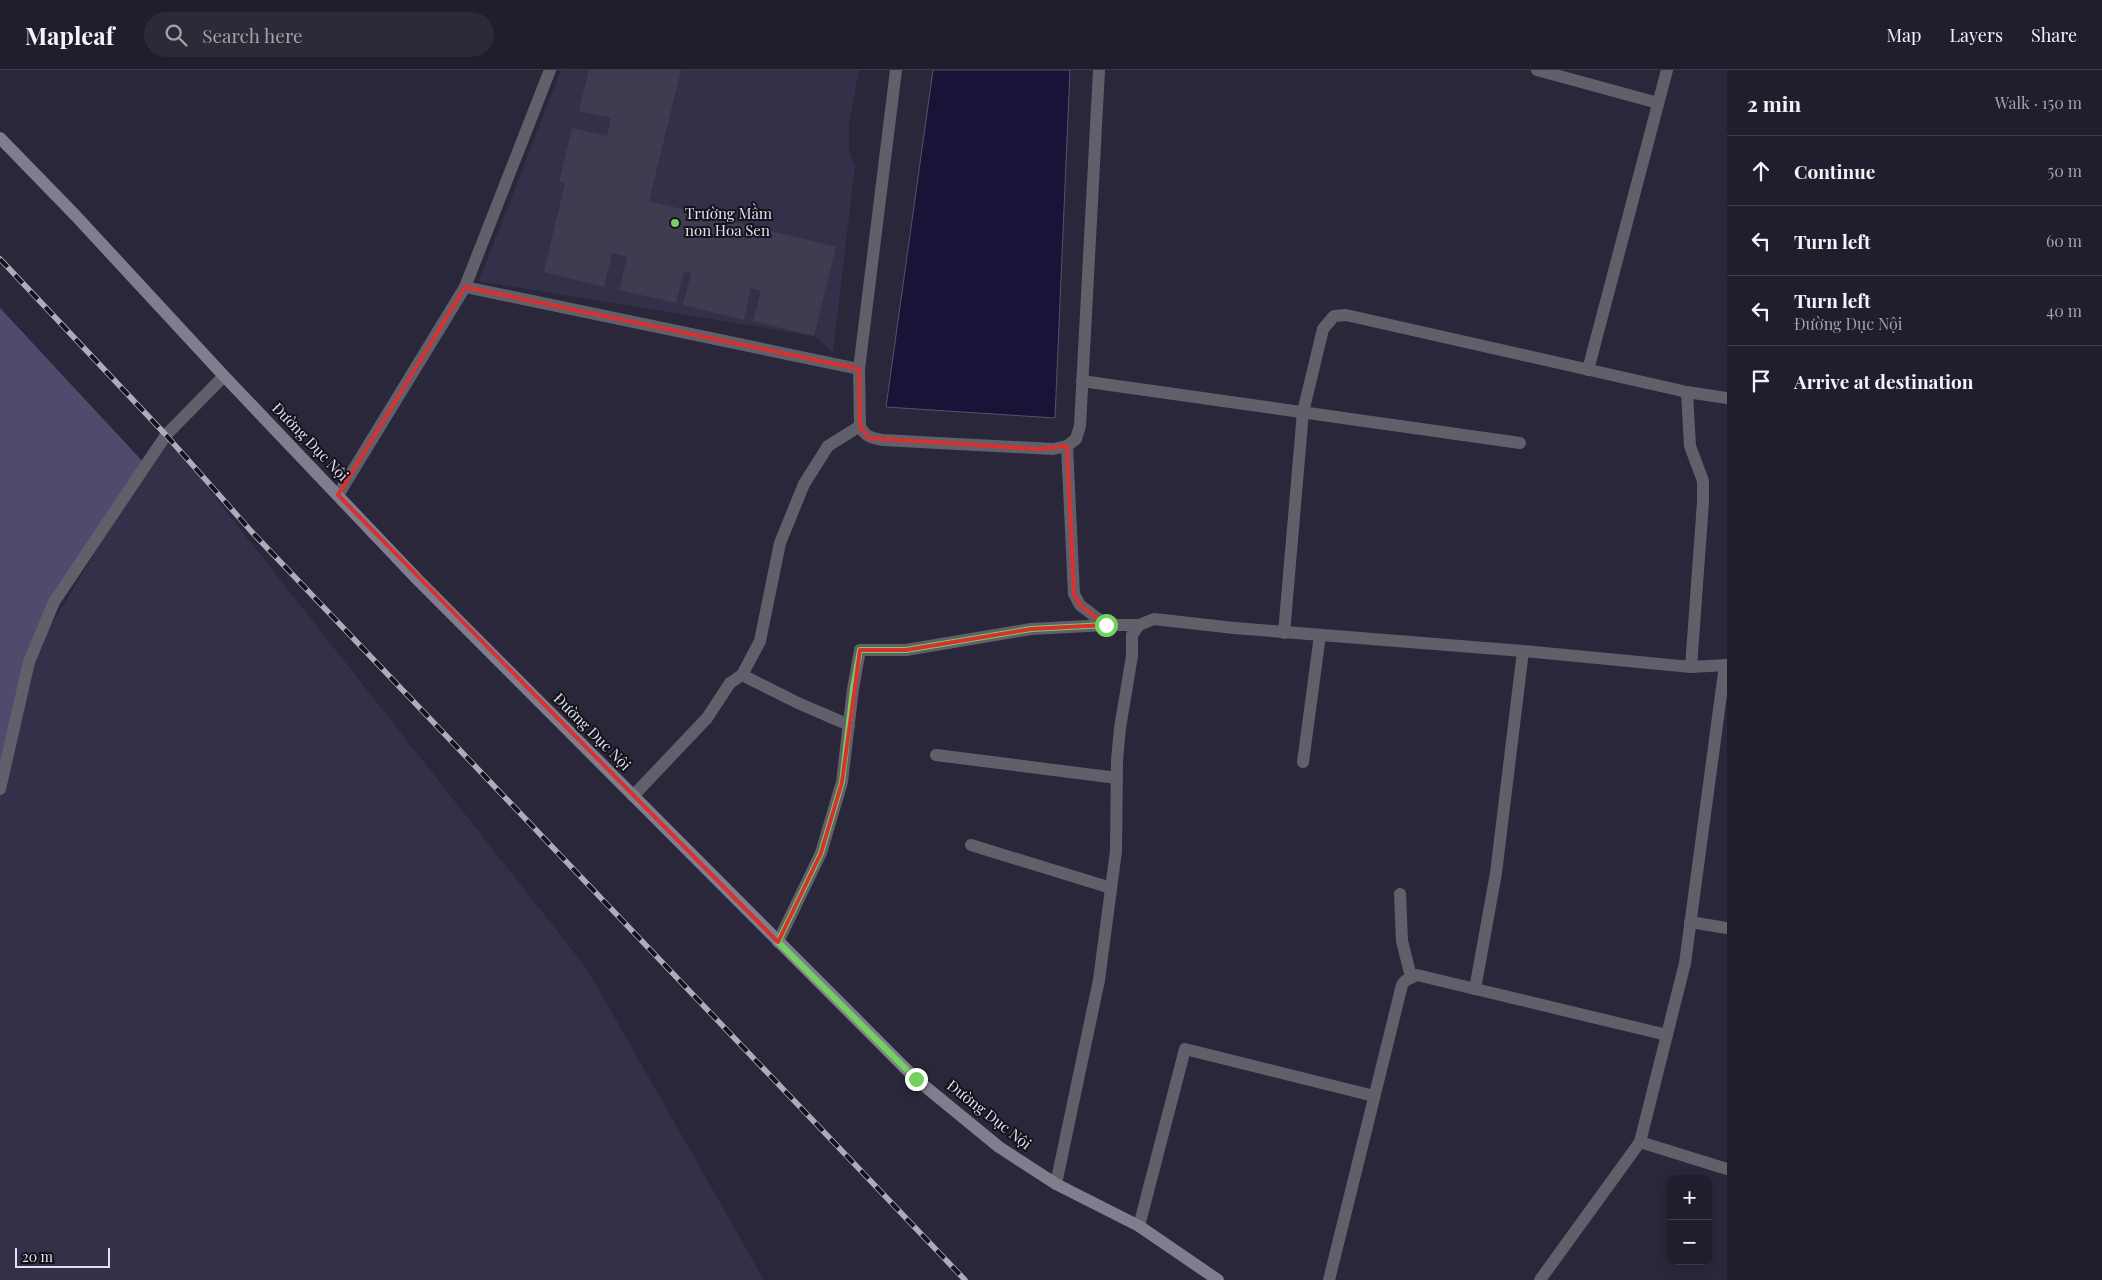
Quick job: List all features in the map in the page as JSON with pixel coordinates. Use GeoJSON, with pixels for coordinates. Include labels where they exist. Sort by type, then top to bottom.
{"type":"FeatureCollection","features":[{"type":"Feature","properties":{"kind":"street"},"geometry":{"type":"LineString","coordinates":[[338,495],[465,287],[550,70]]}},
{"type":"Feature","properties":{"kind":"street"},"geometry":{"type":"LineString","coordinates":[[896,70],[860,369],[860,426],[863,433],[869,438],[883,440],[1039,449],[1067,446],[1076,439],[1080,426],[1098,70]]}},
{"type":"Feature","properties":{"kind":"street"},"geometry":{"type":"LineString","coordinates":[[1538,70],[1658,103]]}},
{"type":"Feature","properties":{"kind":"street"},"geometry":{"type":"LineString","coordinates":[[1588,370],[1667,70]]}},
{"type":"Feature","properties":{"kind":"street","name":"Đường Dục Nội"},"geometry":{"type":"LineString","coordinates":[[0,138],[75,215],[224,376],[418,580],[916,1079],[999,1147],[1056,1184],[1139,1226],[1218,1280]]}},
{"type":"Feature","properties":{"kind":"street"},"geometry":{"type":"LineString","coordinates":[[465,287],[860,369]]}},
{"type":"Feature","properties":{"kind":"street"},"geometry":{"type":"LineString","coordinates":[[1284,632],[1303,412],[1323,329],[1334,316],[1346,315],[1687,392],[1727,398]]}},
{"type":"Feature","properties":{"kind":"street"},"geometry":{"type":"LineString","coordinates":[[0,789],[29,662],[54,602],[166,435],[224,376]]}},
{"type":"Feature","properties":{"kind":"street"},"geometry":{"type":"LineString","coordinates":[[1082,381],[1520,442]]}},
{"type":"Feature","properties":{"kind":"street"},"geometry":{"type":"LineString","coordinates":[[1687,392],[1690,446],[1703,481],[1692,667]]}},
{"type":"Feature","properties":{"kind":"street"},"geometry":{"type":"LineString","coordinates":[[633,796],[707,718],[730,683],[742,675],[760,642],[780,543],[804,484],[828,446],[860,426]]}},
{"type":"Feature","properties":{"kind":"street"},"geometry":{"type":"LineString","coordinates":[[1067,446],[1074,594],[1080,605],[1106,625]]}},
{"type":"Feature","properties":{"kind":"street"},"geometry":{"type":"LineString","coordinates":[[778,942],[821,853],[842,782],[860,650],[906,650],[1031,629],[1139,625],[1154,619],[1692,667],[1726,665],[1685,963],[1640,1142],[1540,1280]]}},
{"type":"Feature","properties":{"kind":"street"},"geometry":{"type":"LineString","coordinates":[[1056,1184],[1099,980],[1116,851],[1120,728],[1132,656],[1132,635],[1139,625]]}},
{"type":"Feature","properties":{"kind":"street"},"geometry":{"type":"LineString","coordinates":[[1304,762],[1320,635]]}},
{"type":"Feature","properties":{"kind":"street"},"geometry":{"type":"LineString","coordinates":[[1475,989],[1496,873],[1524,651]]}},
{"type":"Feature","properties":{"kind":"street"},"geometry":{"type":"LineString","coordinates":[[742,675],[798,703],[849,725]]}},
{"type":"Feature","properties":{"kind":"street"},"geometry":{"type":"LineString","coordinates":[[936,754],[1117,778]]}},
{"type":"Feature","properties":{"kind":"street"},"geometry":{"type":"LineString","coordinates":[[971,845],[1111,888]]}},
{"type":"Feature","properties":{"kind":"street"},"geometry":{"type":"LineString","coordinates":[[1400,894],[1402,941],[1410,977]]}},
{"type":"Feature","properties":{"kind":"street"},"geometry":{"type":"LineString","coordinates":[[1690,922],[1727,928]]}},
{"type":"Feature","properties":{"kind":"street"},"geometry":{"type":"LineString","coordinates":[[1329,1280],[1402,985],[1410,977],[1417,975],[1667,1035]]}},
{"type":"Feature","properties":{"kind":"street"},"geometry":{"type":"LineString","coordinates":[[1139,1226],[1185,1049],[1374,1096]]}},
{"type":"Feature","properties":{"kind":"street"},"geometry":{"type":"LineString","coordinates":[[1640,1142],[1727,1169]]}},
{"type":"Feature","properties":{"kind":"highlighted area"},"geometry":{"type":"Polygon","coordinates":[[[465,287],[859,369],[860,426],[869,438],[1039,449],[1067,446],[1074,594],[1080,605],[1106,625],[1031,629],[906,650],[860,650],[842,782],[821,853],[778,942],[338,495],[465,287]]]}},
{"type":"Feature","properties":{"kind":"shaded area","name":"Trường Mầm non Hoa Sen"},"geometry":{"type":"Polygon","coordinates":[[[561,70],[859,70],[849,123],[849,151],[855,166],[833,352],[814,336],[479,281],[561,70]]]}},
{"type":"Feature","properties":{"kind":"shaded area"},"geometry":{"type":"Polygon","coordinates":[[[933,70],[1070,70],[1055,418],[886,407],[933,70]]]}},
{"type":"Feature","properties":{"kind":"shaded area"},"geometry":{"type":"Polygon","coordinates":[[[0,308],[146,465],[54,602],[29,662],[0,788],[0,308]]]}},
{"type":"Feature","properties":{"kind":"shaded area"},"geometry":{"type":"Polygon","coordinates":[[[166,435],[587,969],[764,1280],[0,1280],[0,788],[29,662],[166,435]]]}},
{"type":"Feature","properties":{"kind":"building"},"geometry":{"type":"Polygon","coordinates":[[[589,70],[681,70],[649,201],[836,247],[814,336],[753,321],[761,291],[751,288],[744,320],[683,305],[691,273],[684,271],[676,303],[619,290],[627,257],[612,253],[604,287],[544,272],[565,183],[559,182],[572,128],[607,136],[611,118],[579,111],[589,70]]]}},
{"type":"Feature","properties":{"kind":"railway"},"geometry":{"type":"LineString","coordinates":[[0,259],[166,435],[251,531],[965,1280]]}},
{"type":"Feature","properties":{"kind":"place","name":"Trường Mầm non Hoa Sen"},"geometry":{"type":"Point","coordinates":[675,223]}},
{"type":"Feature","properties":{"kind":"route"},"geometry":{"type":"LineString","coordinates":[[916,1079],[778,942],[821,853],[842,782],[853,689],[860,650],[906,650],[1031,629],[1106,625]]}}]}
